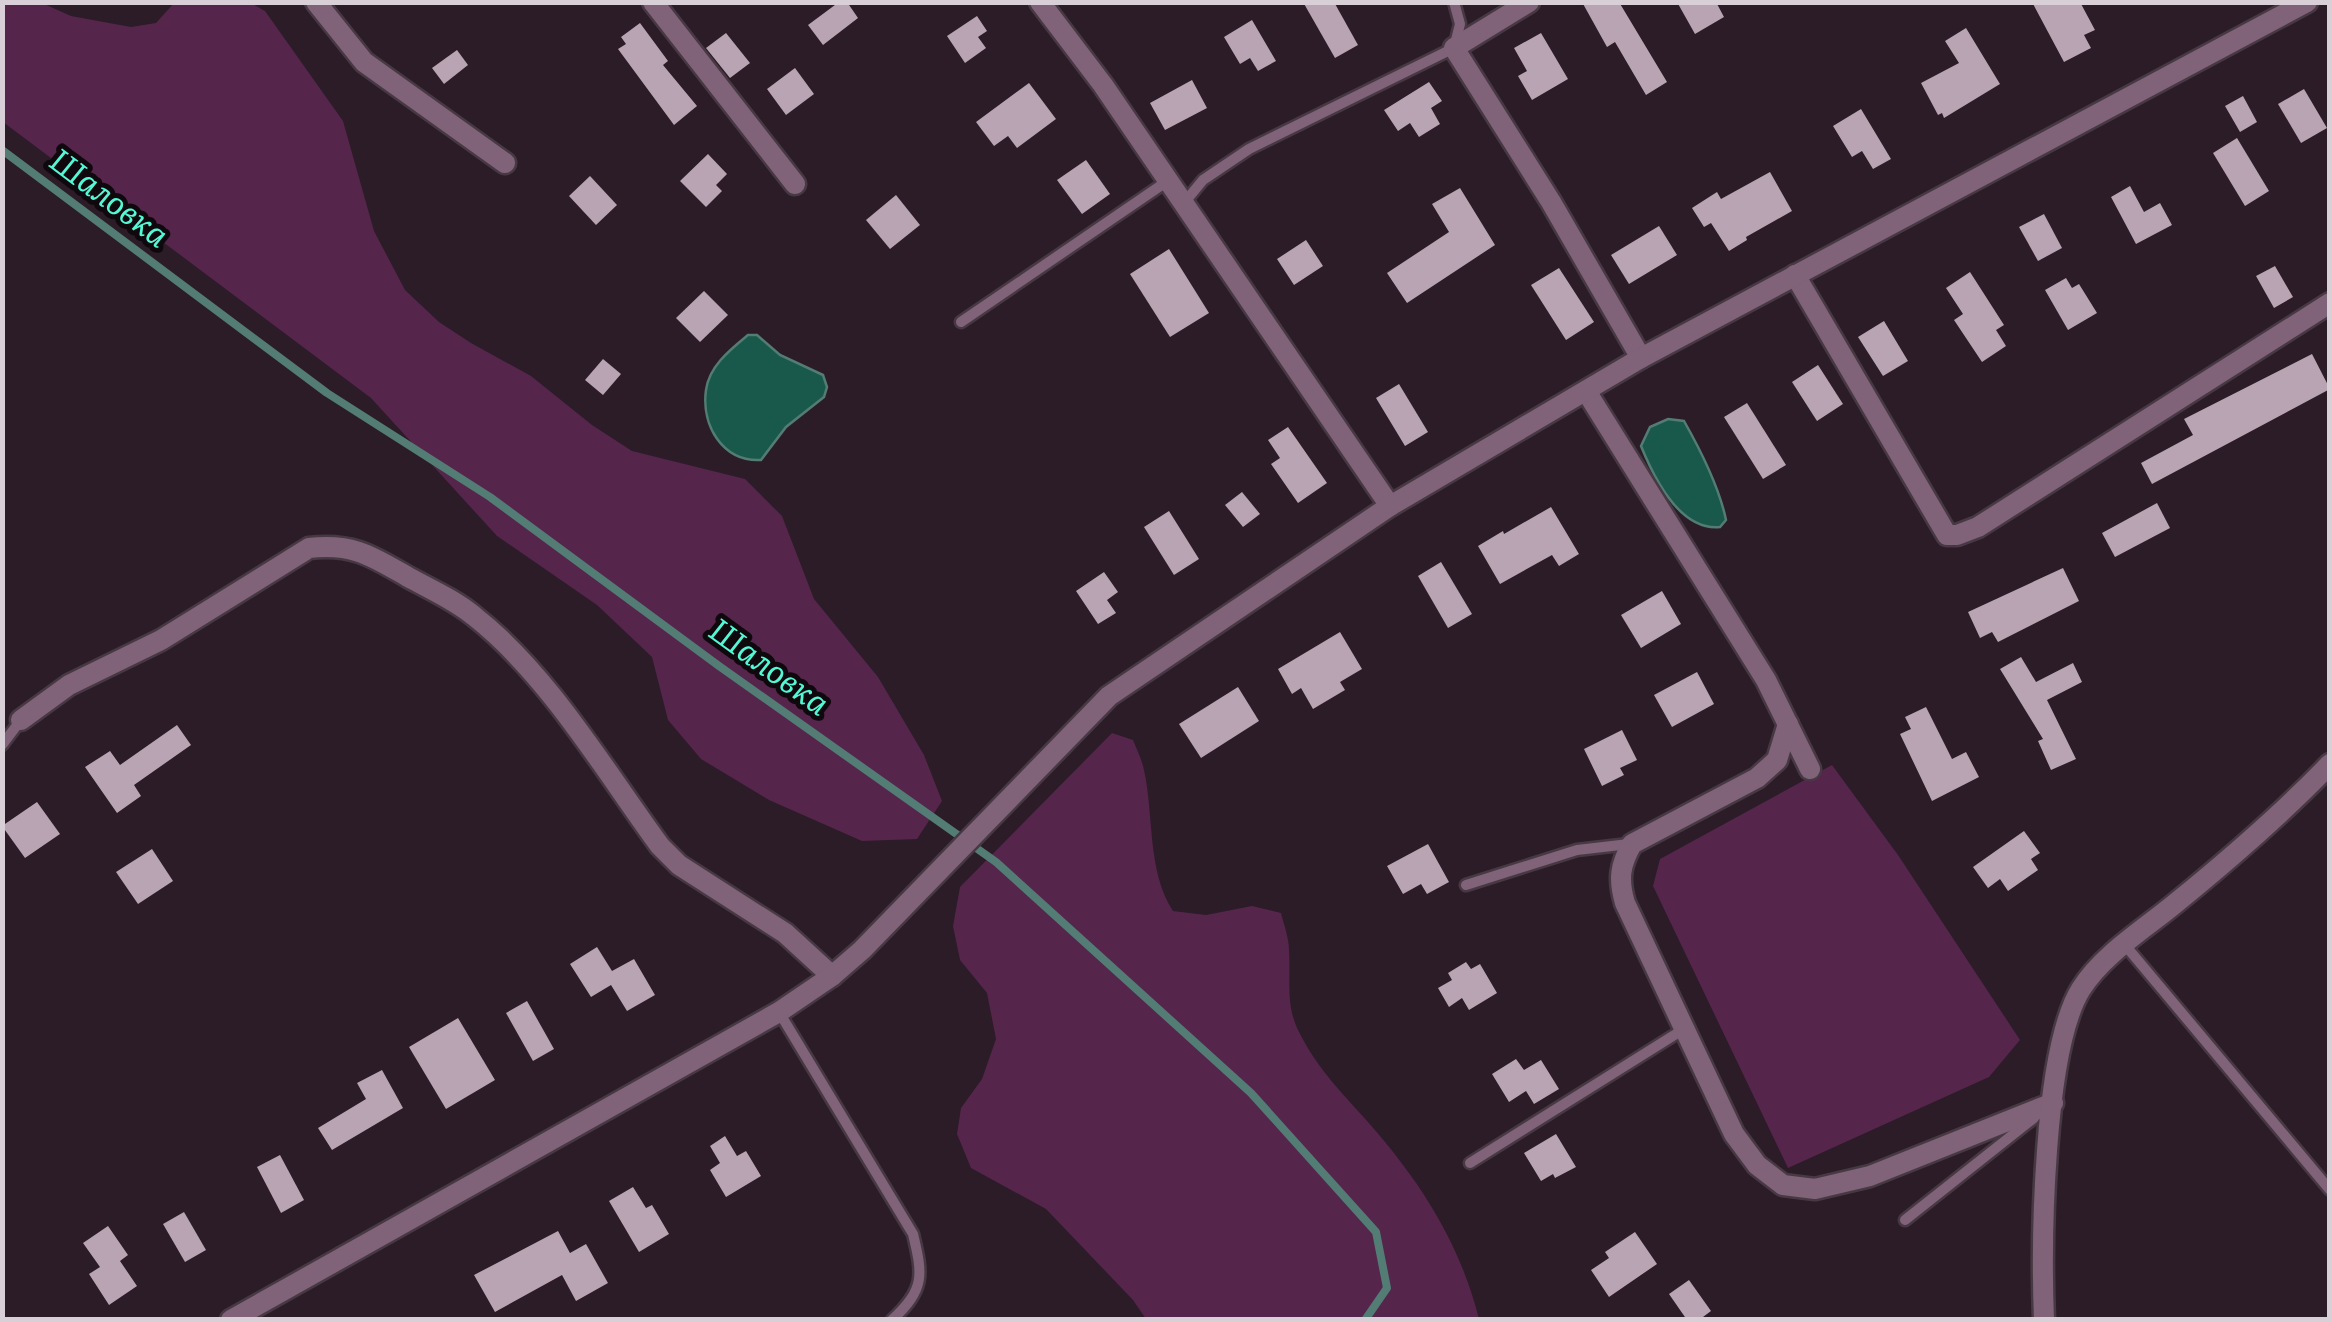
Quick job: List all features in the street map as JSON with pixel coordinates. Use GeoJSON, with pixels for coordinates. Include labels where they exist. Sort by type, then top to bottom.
{"type":"FeatureCollection","features":[{"type":"Feature","properties":{"kind":"street"},"geometry":{"type":"LineString","coordinates":[[316,2],[364,62],[505,163]]}},
{"type":"Feature","properties":{"kind":"street"},"geometry":{"type":"LineString","coordinates":[[654,2],[795,184]]}},
{"type":"Feature","properties":{"kind":"street"},"geometry":{"type":"LineString","coordinates":[[1040,2],[1103,84],[1390,506]]}},
{"type":"Feature","properties":{"kind":"street"},"geometry":{"type":"LineString","coordinates":[[1529,2],[1454,48],[1551,202],[1642,358]]}},
{"type":"Feature","properties":{"kind":"street"},"geometry":{"type":"LineString","coordinates":[[231,1320],[779,1012],[832,976],[862,950],[1109,696],[1390,506],[1642,358],[2307,2]]}},
{"type":"Feature","properties":{"kind":"street"},"geometry":{"type":"LineString","coordinates":[[1795,275],[1947,535],[1957,536],[2330,303]]}},
{"type":"Feature","properties":{"kind":"street"},"geometry":{"type":"LineString","coordinates":[[1586,390],[1756,664],[1810,769]]}},
{"type":"Feature","properties":{"kind":"street"},"geometry":{"type":"LineString","coordinates":[[21,720],[68,685],[161,640],[309,548],[334,545],[363,551],[471,612],[501,638],[533,672],[660,846],[679,865],[785,933],[832,976]]}},
{"type":"Feature","properties":{"kind":"street"},"geometry":{"type":"LineString","coordinates":[[1788,724],[1777,760],[1757,778],[1632,844],[1618,880],[1624,903],[1734,1134],[1758,1165],[1783,1185],[1814,1189],[1835,1186],[2053,1103]]}},
{"type":"Feature","properties":{"kind":"street"},"geometry":{"type":"LineString","coordinates":[[2044,1320],[2043,1264],[2058,1052],[2067,1018],[2082,988],[2105,962],[2326,776]]}},
{"type":"Feature","properties":{"kind":"lane"},"geometry":{"type":"LineString","coordinates":[[1184,203],[1203,180],[1249,150],[1454,48],[1460,24],[1454,2]]}},
{"type":"Feature","properties":{"kind":"lane"},"geometry":{"type":"LineString","coordinates":[[961,322],[1169,180]]}},
{"type":"Feature","properties":{"kind":"lane"},"geometry":{"type":"LineString","coordinates":[[2,745],[21,720]]}},
{"type":"Feature","properties":{"kind":"lane"},"geometry":{"type":"LineString","coordinates":[[1466,884],[1577,850],[1632,844]]}},
{"type":"Feature","properties":{"kind":"lane"},"geometry":{"type":"LineString","coordinates":[[2125,946],[2330,1190]]}},
{"type":"Feature","properties":{"kind":"lane"},"geometry":{"type":"LineString","coordinates":[[779,1012],[913,1234],[920,1262],[920,1286],[912,1301],[892,1320]]}},
{"type":"Feature","properties":{"kind":"lane"},"geometry":{"type":"LineString","coordinates":[[1470,1164],[1684,1030]]}},
{"type":"Feature","properties":{"kind":"lane"},"geometry":{"type":"LineString","coordinates":[[1905,1220],[2053,1103]]}},
{"type":"Feature","properties":{"kind":"shaded area"},"geometry":{"type":"Polygon","coordinates":[[[2,3],[42,3],[71,16],[131,27],[156,23],[174,3],[251,3],[265,11],[343,121],[374,231],[405,290],[439,322],[531,376],[632,451],[745,479],[782,516],[814,599],[878,677],[924,755],[942,801],[917,839],[862,841],[769,800],[701,759],[668,720],[652,657],[597,605],[497,536],[371,398],[3,122],[2,3]]]}},
{"type":"Feature","properties":{"kind":"shaded area"},"geometry":{"type":"Polygon","coordinates":[[[748,335],[757,335],[780,355],[823,375],[827,387],[824,397],[786,427],[761,460],[736,455],[717,439],[705,403],[711,373],[748,335]]]}},
{"type":"Feature","properties":{"kind":"shaded area"},"geometry":{"type":"Polygon","coordinates":[[[1668,419],[1684,421],[1703,457],[1726,520],[1720,527],[1693,521],[1681,512],[1646,459],[1641,446],[1650,427],[1668,419]]]}},
{"type":"Feature","properties":{"kind":"shaded area"},"geometry":{"type":"Polygon","coordinates":[[[1112,733],[1133,740],[1142,762],[1155,861],[1173,911],[1206,915],[1252,906],[1281,913],[1289,945],[1290,1002],[1299,1032],[1322,1069],[1421,1190],[1461,1264],[1479,1319],[1146,1319],[1133,1300],[1046,1209],[971,1168],[957,1134],[961,1108],[982,1079],[996,1039],[987,993],[960,960],[953,926],[960,887],[1112,733]]]}},
{"type":"Feature","properties":{"kind":"shaded area"},"geometry":{"type":"Polygon","coordinates":[[[1832,765],[1898,855],[2020,1040],[1989,1077],[1788,1168],[1653,886],[1660,859],[1832,765]]]}},
{"type":"Feature","properties":{"kind":"building"},"geometry":{"type":"Polygon","coordinates":[[[839,2],[847,2],[858,18],[823,45],[808,25],[839,2]]]}},
{"type":"Feature","properties":{"kind":"building"},"geometry":{"type":"Polygon","coordinates":[[[1303,2],[1334,2],[1358,45],[1335,58],[1303,2]]]}},
{"type":"Feature","properties":{"kind":"building"},"geometry":{"type":"Polygon","coordinates":[[[1582,2],[1619,2],[1667,82],[1646,95],[1615,42],[1607,47],[1582,2]]]}},
{"type":"Feature","properties":{"kind":"building"},"geometry":{"type":"Polygon","coordinates":[[[1677,2],[1716,2],[1724,17],[1695,34],[1677,2]]]}},
{"type":"Feature","properties":{"kind":"building"},"geometry":{"type":"Polygon","coordinates":[[[2032,2],[2080,2],[2095,30],[2084,35],[2091,48],[2064,62],[2032,2]]]}},
{"type":"Feature","properties":{"kind":"building"},"geometry":{"type":"Polygon","coordinates":[[[977,16],[987,31],[978,37],[986,48],[965,63],[947,36],[977,16]]]}},
{"type":"Feature","properties":{"kind":"building"},"geometry":{"type":"Polygon","coordinates":[[[1252,20],[1276,61],[1258,71],[1250,58],[1240,64],[1224,37],[1252,20]]]}},
{"type":"Feature","properties":{"kind":"building"},"geometry":{"type":"Polygon","coordinates":[[[640,23],[668,61],[663,65],[697,106],[674,125],[618,49],[626,44],[621,37],[640,23]]]}},
{"type":"Feature","properties":{"kind":"building"},"geometry":{"type":"Polygon","coordinates":[[[1966,28],[2000,84],[1944,118],[1942,113],[1938,115],[1921,83],[1959,63],[1945,41],[1966,28]]]}},
{"type":"Feature","properties":{"kind":"building"},"geometry":{"type":"Polygon","coordinates":[[[726,33],[750,63],[730,78],[706,48],[726,33]]]}},
{"type":"Feature","properties":{"kind":"building"},"geometry":{"type":"Polygon","coordinates":[[[1541,33],[1568,79],[1532,100],[1518,76],[1527,71],[1514,48],[1541,33]]]}},
{"type":"Feature","properties":{"kind":"building"},"geometry":{"type":"Polygon","coordinates":[[[457,50],[468,65],[444,84],[432,68],[457,50]]]}},
{"type":"Feature","properties":{"kind":"building"},"geometry":{"type":"Polygon","coordinates":[[[795,68],[814,94],[786,115],[767,89],[795,68]]]}},
{"type":"Feature","properties":{"kind":"building"},"geometry":{"type":"Polygon","coordinates":[[[1192,80],[1207,108],[1165,130],[1150,103],[1192,80]]]}},
{"type":"Feature","properties":{"kind":"building"},"geometry":{"type":"Polygon","coordinates":[[[1429,82],[1442,101],[1431,108],[1440,124],[1419,137],[1410,123],[1398,131],[1384,110],[1429,82]]]}},
{"type":"Feature","properties":{"kind":"building"},"geometry":{"type":"Polygon","coordinates":[[[1029,83],[1056,119],[1017,148],[1008,136],[994,146],[976,122],[1029,83]]]}},
{"type":"Feature","properties":{"kind":"building"},"geometry":{"type":"Polygon","coordinates":[[[2304,89],[2327,128],[2301,143],[2278,104],[2304,89]]]}},
{"type":"Feature","properties":{"kind":"building"},"geometry":{"type":"Polygon","coordinates":[[[2243,96],[2257,122],[2240,132],[2225,106],[2243,96]]]}},
{"type":"Feature","properties":{"kind":"building"},"geometry":{"type":"Polygon","coordinates":[[[1861,109],[1891,159],[1873,169],[1862,151],[1852,157],[1833,126],[1861,109]]]}},
{"type":"Feature","properties":{"kind":"building"},"geometry":{"type":"Polygon","coordinates":[[[2237,138],[2269,191],[2245,206],[2213,153],[2237,138]]]}},
{"type":"Feature","properties":{"kind":"building"},"geometry":{"type":"Polygon","coordinates":[[[708,154],[727,174],[716,185],[722,191],[706,207],[680,181],[708,154]]]}},
{"type":"Feature","properties":{"kind":"building"},"geometry":{"type":"Polygon","coordinates":[[[1086,160],[1110,194],[1082,214],[1057,180],[1086,160]]]}},
{"type":"Feature","properties":{"kind":"building"},"geometry":{"type":"Polygon","coordinates":[[[1770,172],[1792,211],[1729,251],[1711,223],[1704,227],[1692,208],[1717,192],[1721,199],[1770,172]]]}},
{"type":"Feature","properties":{"kind":"building"},"geometry":{"type":"Polygon","coordinates":[[[590,176],[617,205],[596,225],[569,196],[590,176]]]}},
{"type":"Feature","properties":{"kind":"building"},"geometry":{"type":"Polygon","coordinates":[[[2130,186],[2144,212],[2160,203],[2172,225],[2136,244],[2111,197],[2130,186]]]}},
{"type":"Feature","properties":{"kind":"building"},"geometry":{"type":"Polygon","coordinates":[[[1460,188],[1495,245],[1407,303],[1387,273],[1449,232],[1432,204],[1460,188]]]}},
{"type":"Feature","properties":{"kind":"building"},"geometry":{"type":"Polygon","coordinates":[[[896,195],[920,225],[890,249],[866,220],[896,195]]]}},
{"type":"Feature","properties":{"kind":"building"},"geometry":{"type":"Polygon","coordinates":[[[2044,214],[2062,248],[2038,261],[2019,227],[2044,214]]]}},
{"type":"Feature","properties":{"kind":"building"},"geometry":{"type":"Polygon","coordinates":[[[1659,226],[1677,255],[1629,284],[1611,255],[1659,226]]]}},
{"type":"Feature","properties":{"kind":"building"},"geometry":{"type":"Polygon","coordinates":[[[1306,240],[1323,266],[1294,285],[1277,259],[1306,240]]]}},
{"type":"Feature","properties":{"kind":"building"},"geometry":{"type":"Polygon","coordinates":[[[1169,249],[1209,313],[1170,337],[1130,274],[1169,249]]]}},
{"type":"Feature","properties":{"kind":"building"},"geometry":{"type":"Polygon","coordinates":[[[2275,266],[2293,297],[2274,308],[2256,276],[2275,266]]]}},
{"type":"Feature","properties":{"kind":"building"},"geometry":{"type":"Polygon","coordinates":[[[1559,268],[1594,322],[1566,340],[1531,285],[1559,268]]]}},
{"type":"Feature","properties":{"kind":"building"},"geometry":{"type":"Polygon","coordinates":[[[1970,272],[2004,325],[1996,330],[2006,346],[1982,362],[1954,320],[1963,314],[1946,288],[1970,272]]]}},
{"type":"Feature","properties":{"kind":"building"},"geometry":{"type":"Polygon","coordinates":[[[2066,278],[2072,288],[2079,284],[2097,313],[2068,330],[2045,290],[2066,278]]]}},
{"type":"Feature","properties":{"kind":"building"},"geometry":{"type":"Polygon","coordinates":[[[704,291],[728,315],[700,342],[676,318],[704,291]]]}},
{"type":"Feature","properties":{"kind":"building"},"geometry":{"type":"Polygon","coordinates":[[[1884,321],[1908,361],[1883,376],[1858,337],[1884,321]]]}},
{"type":"Feature","properties":{"kind":"building"},"geometry":{"type":"Polygon","coordinates":[[[2312,354],[2330,389],[2152,484],[2141,463],[2193,435],[2184,419],[2312,354]]]}},
{"type":"Feature","properties":{"kind":"building"},"geometry":{"type":"Polygon","coordinates":[[[603,359],[621,374],[603,395],[585,380],[603,359]]]}},
{"type":"Feature","properties":{"kind":"building"},"geometry":{"type":"Polygon","coordinates":[[[1818,365],[1843,404],[1817,421],[1792,382],[1818,365]]]}},
{"type":"Feature","properties":{"kind":"building"},"geometry":{"type":"Polygon","coordinates":[[[1399,384],[1428,432],[1405,446],[1376,398],[1399,384]]]}},
{"type":"Feature","properties":{"kind":"building"},"geometry":{"type":"Polygon","coordinates":[[[1747,403],[1786,465],[1763,479],[1724,417],[1747,403]]]}},
{"type":"Feature","properties":{"kind":"building"},"geometry":{"type":"Polygon","coordinates":[[[1288,427],[1327,483],[1298,503],[1271,464],[1280,458],[1268,440],[1288,427]]]}},
{"type":"Feature","properties":{"kind":"building"},"geometry":{"type":"Polygon","coordinates":[[[1242,492],[1260,514],[1243,527],[1225,505],[1242,492]]]}},
{"type":"Feature","properties":{"kind":"building"},"geometry":{"type":"Polygon","coordinates":[[[2157,503],[2170,528],[2115,557],[2102,533],[2157,503]]]}},
{"type":"Feature","properties":{"kind":"building"},"geometry":{"type":"Polygon","coordinates":[[[1551,507],[1579,554],[1559,566],[1552,555],[1500,584],[1478,546],[1551,507]]]}},
{"type":"Feature","properties":{"kind":"building"},"geometry":{"type":"Polygon","coordinates":[[[1169,511],[1199,559],[1174,575],[1144,527],[1169,511]]]}},
{"type":"Feature","properties":{"kind":"building"},"geometry":{"type":"Polygon","coordinates":[[[1441,562],[1472,614],[1448,628],[1418,576],[1441,562]]]}},
{"type":"Feature","properties":{"kind":"building"},"geometry":{"type":"Polygon","coordinates":[[[2063,568],[2079,601],[1998,642],[1992,632],[1980,638],[1968,612],[2063,568]]]}},
{"type":"Feature","properties":{"kind":"building"},"geometry":{"type":"Polygon","coordinates":[[[1104,572],[1118,592],[1107,600],[1116,613],[1098,624],[1076,591],[1104,572]]]}},
{"type":"Feature","properties":{"kind":"building"},"geometry":{"type":"Polygon","coordinates":[[[1662,591],[1681,624],[1641,648],[1621,615],[1662,591]]]}},
{"type":"Feature","properties":{"kind":"building"},"geometry":{"type":"Polygon","coordinates":[[[1340,632],[1362,669],[1340,682],[1345,690],[1313,709],[1301,688],[1292,694],[1278,669],[1340,632]]]}},
{"type":"Feature","properties":{"kind":"building"},"geometry":{"type":"Polygon","coordinates":[[[2021,657],[2036,682],[2073,663],[2082,682],[2047,700],[2076,759],[2051,770],[2038,741],[2043,739],[2000,669],[2021,657]]]}},
{"type":"Feature","properties":{"kind":"building"},"geometry":{"type":"Polygon","coordinates":[[[1697,672],[1714,704],[1672,727],[1654,695],[1697,672]]]}},
{"type":"Feature","properties":{"kind":"building"},"geometry":{"type":"Polygon","coordinates":[[[1238,687],[1259,721],[1201,758],[1179,724],[1238,687]]]}},
{"type":"Feature","properties":{"kind":"building"},"geometry":{"type":"Polygon","coordinates":[[[1926,707],[1952,759],[1966,752],[1979,777],[1932,801],[1900,734],[1911,729],[1905,717],[1926,707]]]}},
{"type":"Feature","properties":{"kind":"building"},"geometry":{"type":"Polygon","coordinates":[[[177,725],[191,745],[134,785],[141,796],[117,813],[85,767],[110,751],[120,765],[177,725]]]}},
{"type":"Feature","properties":{"kind":"building"},"geometry":{"type":"Polygon","coordinates":[[[1622,730],[1637,760],[1620,768],[1624,775],[1602,786],[1584,749],[1622,730]]]}},
{"type":"Feature","properties":{"kind":"building"},"geometry":{"type":"Polygon","coordinates":[[[37,802],[60,834],[25,858],[2,826],[37,802]]]}},
{"type":"Feature","properties":{"kind":"building"},"geometry":{"type":"Polygon","coordinates":[[[2024,831],[2040,853],[2031,859],[2038,870],[2008,891],[2000,879],[1988,888],[1973,867],[2024,831]]]}},
{"type":"Feature","properties":{"kind":"building"},"geometry":{"type":"Polygon","coordinates":[[[1428,844],[1449,882],[1427,894],[1421,884],[1403,894],[1387,866],[1428,844]]]}},
{"type":"Feature","properties":{"kind":"building"},"geometry":{"type":"Polygon","coordinates":[[[152,849],[173,881],[138,904],[116,872],[152,849]]]}},
{"type":"Feature","properties":{"kind":"building"},"geometry":{"type":"Polygon","coordinates":[[[597,947],[612,971],[634,959],[655,995],[627,1011],[611,985],[591,997],[570,964],[597,947]]]}},
{"type":"Feature","properties":{"kind":"building"},"geometry":{"type":"Polygon","coordinates":[[[1466,962],[1471,969],[1480,964],[1497,993],[1469,1010],[1462,998],[1449,1007],[1438,988],[1452,980],[1448,973],[1466,962]]]}},
{"type":"Feature","properties":{"kind":"building"},"geometry":{"type":"Polygon","coordinates":[[[527,1001],[554,1049],[533,1061],[506,1013],[527,1001]]]}},
{"type":"Feature","properties":{"kind":"building"},"geometry":{"type":"Polygon","coordinates":[[[458,1018],[495,1080],[446,1109],[409,1047],[458,1018]]]}},
{"type":"Feature","properties":{"kind":"building"},"geometry":{"type":"Polygon","coordinates":[[[1516,1059],[1524,1070],[1541,1060],[1559,1089],[1534,1104],[1526,1091],[1509,1102],[1492,1074],[1516,1059]]]}},
{"type":"Feature","properties":{"kind":"building"},"geometry":{"type":"Polygon","coordinates":[[[382,1070],[403,1108],[332,1150],[318,1128],[366,1099],[357,1083],[382,1070]]]}},
{"type":"Feature","properties":{"kind":"building"},"geometry":{"type":"Polygon","coordinates":[[[1556,1134],[1576,1167],[1541,1181],[1524,1153],[1556,1134]]]}},
{"type":"Feature","properties":{"kind":"building"},"geometry":{"type":"Polygon","coordinates":[[[725,1136],[737,1156],[746,1151],[761,1176],[726,1197],[710,1170],[720,1163],[710,1146],[725,1136]]]}},
{"type":"Feature","properties":{"kind":"building"},"geometry":{"type":"Polygon","coordinates":[[[280,1155],[304,1200],[281,1213],[257,1167],[280,1155]]]}},
{"type":"Feature","properties":{"kind":"building"},"geometry":{"type":"Polygon","coordinates":[[[633,1187],[646,1208],[652,1205],[669,1234],[639,1252],[609,1201],[633,1187]]]}},
{"type":"Feature","properties":{"kind":"building"},"geometry":{"type":"Polygon","coordinates":[[[184,1212],[206,1250],[185,1262],[163,1224],[184,1212]]]}},
{"type":"Feature","properties":{"kind":"building"},"geometry":{"type":"Polygon","coordinates":[[[108,1226],[128,1255],[120,1261],[137,1286],[109,1305],[89,1274],[100,1267],[83,1243],[108,1226]]]}},
{"type":"Feature","properties":{"kind":"building"},"geometry":{"type":"Polygon","coordinates":[[[558,1231],[570,1253],[586,1244],[608,1283],[576,1301],[562,1275],[495,1312],[474,1275],[558,1231]]]}},
{"type":"Feature","properties":{"kind":"building"},"geometry":{"type":"Polygon","coordinates":[[[1635,1232],[1657,1264],[1609,1297],[1591,1270],[1609,1258],[1605,1252],[1635,1232]]]}},
{"type":"Feature","properties":{"kind":"building"},"geometry":{"type":"Polygon","coordinates":[[[1689,1280],[1711,1311],[1699,1320],[1687,1320],[1669,1294],[1689,1280]]]}},
{"type":"Feature","properties":{"kind":"waterway","name":"Шаловка"},"geometry":{"type":"LineString","coordinates":[[2,150],[327,393],[490,497],[719,666],[996,862],[1251,1093],[1376,1232],[1387,1288],[1365,1320]]}}]}
